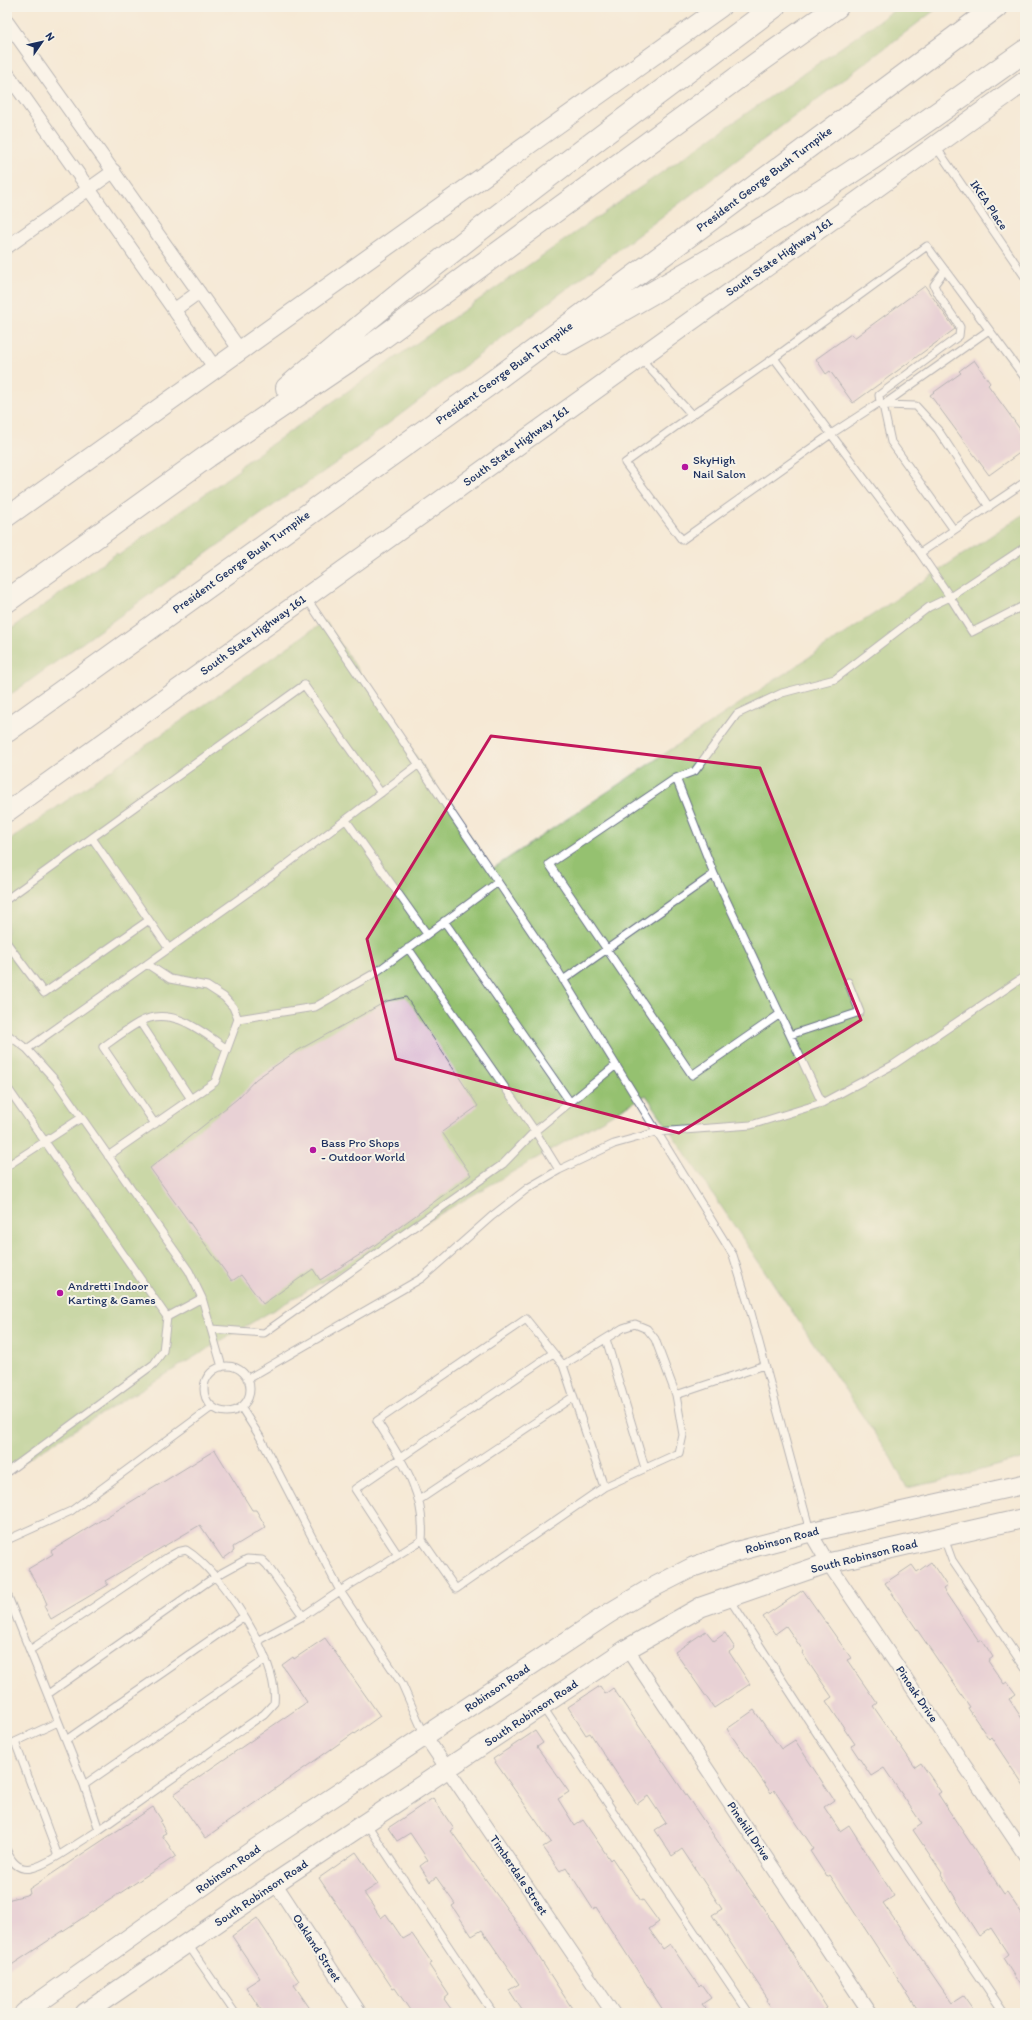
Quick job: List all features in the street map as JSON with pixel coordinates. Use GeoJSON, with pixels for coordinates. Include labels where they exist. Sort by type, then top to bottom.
{"type":"FeatureCollection","features":[{"type":"Feature","properties":{"kind":"highway"},"geometry":{"type":"LineString","coordinates":[[208,456],[361,325],[604,134],[774,7]]}},
{"type":"Feature","properties":{"kind":"highway"},"geometry":{"type":"LineString","coordinates":[[7,601],[208,456],[375,343],[759,62],[837,7]]}},
{"type":"Feature","properties":{"kind":"highway","name":"President George Bush Turnpike"},"geometry":{"type":"LineString","coordinates":[[7,731],[491,383],[996,7]]}},
{"type":"Feature","properties":{"kind":"highway"},"geometry":{"type":"LineString","coordinates":[[491,383],[671,284],[807,200],[875,156],[1025,51]]}},
{"type":"Feature","properties":{"kind":"street"},"geometry":{"type":"LineString","coordinates":[[7,517],[721,7]]}},
{"type":"Feature","properties":{"kind":"street"},"geometry":{"type":"LineString","coordinates":[[7,22],[240,350]]}},
{"type":"Feature","properties":{"kind":"street"},"geometry":{"type":"LineString","coordinates":[[7,73],[215,368]]}},
{"type":"Feature","properties":{"kind":"street","name":"South State Highway 161"},"geometry":{"type":"LineString","coordinates":[[7,812],[1025,81]]}},
{"type":"Feature","properties":{"kind":"street"},"geometry":{"type":"LineString","coordinates":[[7,247],[114,171]]}},
{"type":"Feature","properties":{"kind":"street"},"geometry":{"type":"LineString","coordinates":[[174,310],[199,292]]}},
{"type":"Feature","properties":{"kind":"street","name":"Robinson Road"},"geometry":{"type":"LineString","coordinates":[[24,2013],[252,1851],[608,1614],[648,1590],[693,1567],[734,1552],[810,1532],[1025,1484]]}},
{"type":"Feature","properties":{"kind":"street","name":"South Robinson Road"},"geometry":{"type":"LineString","coordinates":[[86,2013],[275,1883],[627,1649],[701,1607],[828,1562],[1025,1518]]}},
{"type":"Feature","properties":{"kind":"street","name":"Pinoak Drive"},"geometry":{"type":"LineString","coordinates":[[810,1532],[828,1562],[1025,1855]]}},
{"type":"Feature","properties":{"kind":"street","name":"Pinehill Drive"},"geometry":{"type":"LineString","coordinates":[[627,1649],[870,2013]]}},
{"type":"Feature","properties":{"kind":"street","name":"Timberdale Street"},"geometry":{"type":"LineString","coordinates":[[425,1736],[613,2013]]}},
{"type":"Feature","properties":{"kind":"street","name":"Oakland Street"},"geometry":{"type":"LineString","coordinates":[[275,1883],[360,2013]]}},
{"type":"Feature","properties":{"kind":"lane","name":"IKEA Place"},"geometry":{"type":"LineString","coordinates":[[936,146],[1025,276]]}},
{"type":"Feature","properties":{"kind":"lane"},"geometry":{"type":"LineString","coordinates":[[989,330],[881,403],[831,434],[682,540],[625,463],[774,358],[927,246],[1025,378]]}},
{"type":"Feature","properties":{"kind":"lane"},"geometry":{"type":"LineString","coordinates":[[945,270],[934,285],[937,294],[949,308],[960,327],[959,336],[879,395],[891,442],[954,530]]}},
{"type":"Feature","properties":{"kind":"lane"},"geometry":{"type":"LineString","coordinates":[[640,358],[692,415]]}},
{"type":"Feature","properties":{"kind":"lane"},"geometry":{"type":"LineString","coordinates":[[774,358],[920,553],[972,632],[1025,605]]}},
{"type":"Feature","properties":{"kind":"lane"},"geometry":{"type":"LineString","coordinates":[[881,403],[916,406],[938,430],[989,507]]}},
{"type":"Feature","properties":{"kind":"lane"},"geometry":{"type":"LineString","coordinates":[[920,553],[1025,482]]}},
{"type":"Feature","properties":{"kind":"lane"},"geometry":{"type":"LineString","coordinates":[[780,1014],[692,1075],[549,864],[676,778],[695,771],[737,714],[782,693],[835,679],[929,607],[950,597],[1025,546]]}},
{"type":"Feature","properties":{"kind":"lane"},"geometry":{"type":"LineString","coordinates":[[306,597],[563,980],[733,1255],[765,1365],[810,1532]]}},
{"type":"Feature","properties":{"kind":"lane"},"geometry":{"type":"LineString","coordinates":[[7,899],[304,685],[381,793]]}},
{"type":"Feature","properties":{"kind":"lane"},"geometry":{"type":"LineString","coordinates":[[28,1049],[274,874],[419,764]]}},
{"type":"Feature","properties":{"kind":"lane"},"geometry":{"type":"LineString","coordinates":[[676,778],[714,874],[822,1103]]}},
{"type":"Feature","properties":{"kind":"lane"},"geometry":{"type":"LineString","coordinates":[[346,820],[428,934]]}},
{"type":"Feature","properties":{"kind":"lane"},"geometry":{"type":"LineString","coordinates":[[92,838],[169,949]]}},
{"type":"Feature","properties":{"kind":"lane"},"geometry":{"type":"LineString","coordinates":[[563,980],[714,874]]}},
{"type":"Feature","properties":{"kind":"lane"},"geometry":{"type":"LineString","coordinates":[[238,1019],[315,1007],[375,974],[498,882]]}},
{"type":"Feature","properties":{"kind":"lane"},"geometry":{"type":"LineString","coordinates":[[7,943],[44,993],[149,920]]}},
{"type":"Feature","properties":{"kind":"lane"},"geometry":{"type":"LineString","coordinates":[[444,922],[570,1102]]}},
{"type":"Feature","properties":{"kind":"lane"},"geometry":{"type":"LineString","coordinates":[[408,948],[535,1131],[559,1170]]}},
{"type":"Feature","properties":{"kind":"lane"},"geometry":{"type":"LineString","coordinates":[[108,1156],[215,1082],[238,1019],[233,1008],[224,997],[207,986],[170,979],[147,964]]}},
{"type":"Feature","properties":{"kind":"lane"},"geometry":{"type":"LineString","coordinates":[[247,1379],[422,1278],[492,1216],[528,1188],[559,1170],[614,1144],[657,1132],[751,1125],[822,1103],[893,1065],[1025,976]]}},
{"type":"Feature","properties":{"kind":"lane"},"geometry":{"type":"LineString","coordinates":[[790,1035],[860,1012],[848,982]]}},
{"type":"Feature","properties":{"kind":"lane"},"geometry":{"type":"LineString","coordinates":[[155,1124],[103,1047],[140,1022],[161,1016],[185,1020],[227,1049]]}},
{"type":"Feature","properties":{"kind":"lane"},"geometry":{"type":"LineString","coordinates":[[140,1022],[191,1099]]}},
{"type":"Feature","properties":{"kind":"lane"},"geometry":{"type":"LineString","coordinates":[[7,1034],[28,1049],[56,1082],[189,1271],[202,1298],[222,1367]]}},
{"type":"Feature","properties":{"kind":"lane"},"geometry":{"type":"LineString","coordinates":[[211,1329],[264,1333],[503,1164],[535,1131],[616,1065]]}},
{"type":"Feature","properties":{"kind":"lane"},"geometry":{"type":"LineString","coordinates":[[7,1087],[167,1317],[163,1351],[154,1364],[7,1472]]}},
{"type":"Feature","properties":{"kind":"lane"},"geometry":{"type":"LineString","coordinates":[[7,1166],[81,1118]]}},
{"type":"Feature","properties":{"kind":"lane"},"geometry":{"type":"LineString","coordinates":[[167,1317],[202,1298]]}},
{"type":"Feature","properties":{"kind":"lane"},"geometry":{"type":"LineString","coordinates":[[563,1365],[606,1339],[635,1324],[647,1329],[656,1339],[676,1395],[684,1435],[679,1453],[604,1486],[456,1589],[422,1540],[424,1522],[420,1500],[406,1467],[377,1421],[526,1319],[563,1365],[604,1486]]}},
{"type":"Feature","properties":{"kind":"lane"},"geometry":{"type":"LineString","coordinates":[[606,1339],[645,1468]]}},
{"type":"Feature","properties":{"kind":"lane"},"geometry":{"type":"LineString","coordinates":[[398,1556],[355,1489],[553,1353]]}},
{"type":"Feature","properties":{"kind":"lane"},"geometry":{"type":"LineString","coordinates":[[676,1395],[765,1365]]}},
{"type":"Feature","properties":{"kind":"lane"},"geometry":{"type":"LineString","coordinates":[[222,1367],[236,1368],[247,1379],[249,1394],[241,1407],[227,1412],[212,1407],[205,1395],[206,1381],[215,1369],[222,1367]]}},
{"type":"Feature","properties":{"kind":"lane"},"geometry":{"type":"LineString","coordinates":[[420,1500],[574,1397]]}},
{"type":"Feature","properties":{"kind":"lane"},"geometry":{"type":"LineString","coordinates":[[7,1540],[71,1511],[212,1407]]}},
{"type":"Feature","properties":{"kind":"lane"},"geometry":{"type":"LineString","coordinates":[[241,1407],[260,1437],[340,1591],[402,1684],[425,1736]]}},
{"type":"Feature","properties":{"kind":"lane"},"geometry":{"type":"LineString","coordinates":[[944,1537],[952,1560],[1025,1668]]}},
{"type":"Feature","properties":{"kind":"lane"},"geometry":{"type":"LineString","coordinates":[[257,1641],[303,1616],[422,1540]]}},
{"type":"Feature","properties":{"kind":"lane"},"geometry":{"type":"LineString","coordinates":[[7,1851],[15,1865],[23,1868],[41,1866],[99,1830],[264,1714],[274,1703],[274,1685],[266,1659],[257,1641],[216,1576],[194,1555],[186,1550],[177,1552],[30,1650]]}},
{"type":"Feature","properties":{"kind":"lane"},"geometry":{"type":"LineString","coordinates":[[48,1694],[216,1576],[247,1559],[262,1560],[303,1616]]}},
{"type":"Feature","properties":{"kind":"lane"},"geometry":{"type":"LineString","coordinates":[[7,1594],[84,1785],[99,1830]]}},
{"type":"Feature","properties":{"kind":"lane"},"geometry":{"type":"LineString","coordinates":[[729,1598],[866,1809],[1004,2013]]}},
{"type":"Feature","properties":{"kind":"lane"},"geometry":{"type":"LineString","coordinates":[[66,1740],[243,1617]]}},
{"type":"Feature","properties":{"kind":"lane"},"geometry":{"type":"LineString","coordinates":[[84,1785],[266,1659]]}},
{"type":"Feature","properties":{"kind":"lane"},"geometry":{"type":"LineString","coordinates":[[542,1706],[749,2013]]}},
{"type":"Feature","properties":{"kind":"lane"},"geometry":{"type":"LineString","coordinates":[[7,1745],[58,1722]]}},
{"type":"Feature","properties":{"kind":"lane"},"geometry":{"type":"LineString","coordinates":[[15,1742],[58,1856]]}},
{"type":"Feature","properties":{"kind":"lane"},"geometry":{"type":"LineString","coordinates":[[366,1823],[494,2013]]}},
{"type":"Feature","properties":{"kind":"lane"},"geometry":{"type":"LineString","coordinates":[[187,1943],[235,2013]]}},
{"type":"Feature","properties":{"kind":"highlighted area"},"geometry":{"type":"Polygon","coordinates":[[[491,736],[760,768],[861,1020],[679,1133],[396,1059],[367,939],[491,736]]]}},
{"type":"Feature","properties":{"kind":"green space"},"geometry":{"type":"Polygon","coordinates":[[[899,7],[939,7],[343,458],[300,488],[299,487],[7,697],[7,632],[117,553],[119,555],[240,469],[239,467],[899,7]]]}},
{"type":"Feature","properties":{"kind":"green space"},"geometry":{"type":"Polygon","coordinates":[[[1025,513],[1025,1458],[936,1482],[907,1488],[891,1458],[646,1095],[232,1334],[7,1471],[7,842],[325,621],[492,869],[1025,513]]]}},
{"type":"Feature","properties":{"kind":"building"},"geometry":{"type":"Polygon","coordinates":[[[925,286],[955,329],[853,403],[830,371],[826,374],[816,359],[851,334],[854,338],[925,286]]]}},
{"type":"Feature","properties":{"kind":"building"},"geometry":{"type":"Polygon","coordinates":[[[974,360],[990,383],[988,385],[1025,436],[1025,449],[989,475],[930,395],[961,373],[959,371],[974,360]]]}},
{"type":"Feature","properties":{"kind":"building","name":"Bass Pro Shops - Outdoor World"},"geometry":{"type":"Polygon","coordinates":[[[406,997],[478,1106],[442,1132],[471,1175],[375,1245],[320,1280],[313,1269],[263,1304],[241,1275],[232,1281],[150,1168],[237,1099],[256,1079],[295,1052],[387,1001],[406,997]]]}},
{"type":"Feature","properties":{"kind":"building"},"geometry":{"type":"Polygon","coordinates":[[[215,1450],[252,1510],[256,1510],[266,1527],[233,1547],[234,1551],[223,1559],[200,1525],[105,1581],[108,1585],[51,1619],[44,1606],[47,1604],[43,1595],[28,1569],[53,1554],[51,1551],[215,1450]]]}},
{"type":"Feature","properties":{"kind":"building"},"geometry":{"type":"Polygon","coordinates":[[[931,1562],[947,1586],[943,1589],[979,1642],[982,1640],[993,1657],[988,1661],[1004,1684],[1007,1682],[1016,1694],[1009,1699],[1025,1723],[1025,1788],[991,1737],[989,1739],[968,1708],[970,1707],[885,1583],[912,1565],[917,1572],[931,1562]]]}},
{"type":"Feature","properties":{"kind":"building"},"geometry":{"type":"Polygon","coordinates":[[[803,1590],[851,1658],[847,1660],[877,1703],[873,1706],[915,1767],[921,1763],[941,1792],[938,1794],[1004,1894],[1007,1892],[1025,1919],[1025,1993],[1003,1958],[1008,1954],[991,1928],[979,1936],[968,1919],[941,1874],[942,1873],[913,1830],[922,1824],[884,1768],[871,1776],[851,1746],[855,1744],[826,1701],[832,1697],[802,1653],[804,1652],[786,1626],[775,1634],[763,1617],[803,1590]]]}},
{"type":"Feature","properties":{"kind":"building"},"geometry":{"type":"Polygon","coordinates":[[[706,1631],[714,1641],[725,1633],[735,1648],[729,1652],[750,1684],[714,1708],[675,1652],[706,1631]]]}},
{"type":"Feature","properties":{"kind":"building"},"geometry":{"type":"Polygon","coordinates":[[[325,1638],[380,1716],[205,1838],[174,1794],[307,1702],[282,1665],[293,1657],[294,1659],[325,1638]]]}},
{"type":"Feature","properties":{"kind":"building"},"geometry":{"type":"Polygon","coordinates":[[[600,1686],[605,1694],[613,1688],[768,1915],[827,2008],[819,2013],[775,2013],[766,2000],[768,1999],[712,1915],[722,1909],[682,1849],[672,1856],[655,1830],[666,1823],[648,1796],[637,1804],[590,1733],[586,1735],[568,1707],[600,1686]]]}},
{"type":"Feature","properties":{"kind":"building"},"geometry":{"type":"Polygon","coordinates":[[[754,1710],[781,1749],[795,1740],[834,1800],[824,1807],[840,1831],[849,1825],[894,1896],[883,1903],[952,2003],[963,1996],[975,2013],[920,2013],[830,1875],[827,1877],[810,1851],[814,1849],[774,1790],[771,1793],[727,1729],[754,1710]]]}},
{"type":"Feature","properties":{"kind":"building"},"geometry":{"type":"Polygon","coordinates":[[[535,1731],[543,1743],[537,1747],[569,1792],[558,1799],[575,1826],[583,1820],[610,1860],[612,1858],[641,1901],[643,1900],[659,1922],[649,1929],[663,1949],[670,1944],[699,1986],[701,1984],[711,1998],[702,2004],[709,2013],[665,2013],[596,1907],[593,1909],[566,1867],[560,1871],[543,1847],[551,1842],[493,1759],[535,1731]]]}},
{"type":"Feature","properties":{"kind":"building"},"geometry":{"type":"Polygon","coordinates":[[[433,1798],[454,1829],[451,1831],[517,1923],[575,2013],[524,2013],[509,1990],[519,1984],[482,1930],[472,1936],[452,1906],[455,1904],[436,1877],[430,1882],[420,1866],[428,1860],[410,1833],[397,1841],[388,1828],[433,1798]]]}},
{"type":"Feature","properties":{"kind":"building"},"geometry":{"type":"Polygon","coordinates":[[[153,1807],[162,1821],[160,1822],[166,1833],[162,1835],[176,1856],[7,1968],[7,1900],[30,1894],[29,1889],[153,1807]]]}},
{"type":"Feature","properties":{"kind":"building"},"geometry":{"type":"Polygon","coordinates":[[[356,1852],[378,1884],[364,1893],[381,1918],[386,1914],[403,1939],[412,1934],[432,1963],[429,1965],[449,1995],[444,1999],[454,2013],[412,2013],[395,1988],[393,1989],[319,1878],[356,1852]]]}},
{"type":"Feature","properties":{"kind":"building"},"geometry":{"type":"Polygon","coordinates":[[[257,1918],[299,1981],[294,1985],[313,2013],[263,2013],[246,1987],[260,1978],[232,1936],[257,1918]]]}},
{"type":"Feature","properties":{"kind":"place","name":"SkyHigh Nail Salon"},"geometry":{"type":"Point","coordinates":[685,467]}},
{"type":"Feature","properties":{"kind":"place","name":"Bass Pro Shops - Outdoor World"},"geometry":{"type":"Point","coordinates":[313,1150]}},
{"type":"Feature","properties":{"kind":"place","name":"Andretti Indoor Karting & Games"},"geometry":{"type":"Point","coordinates":[60,1293]}}]}
